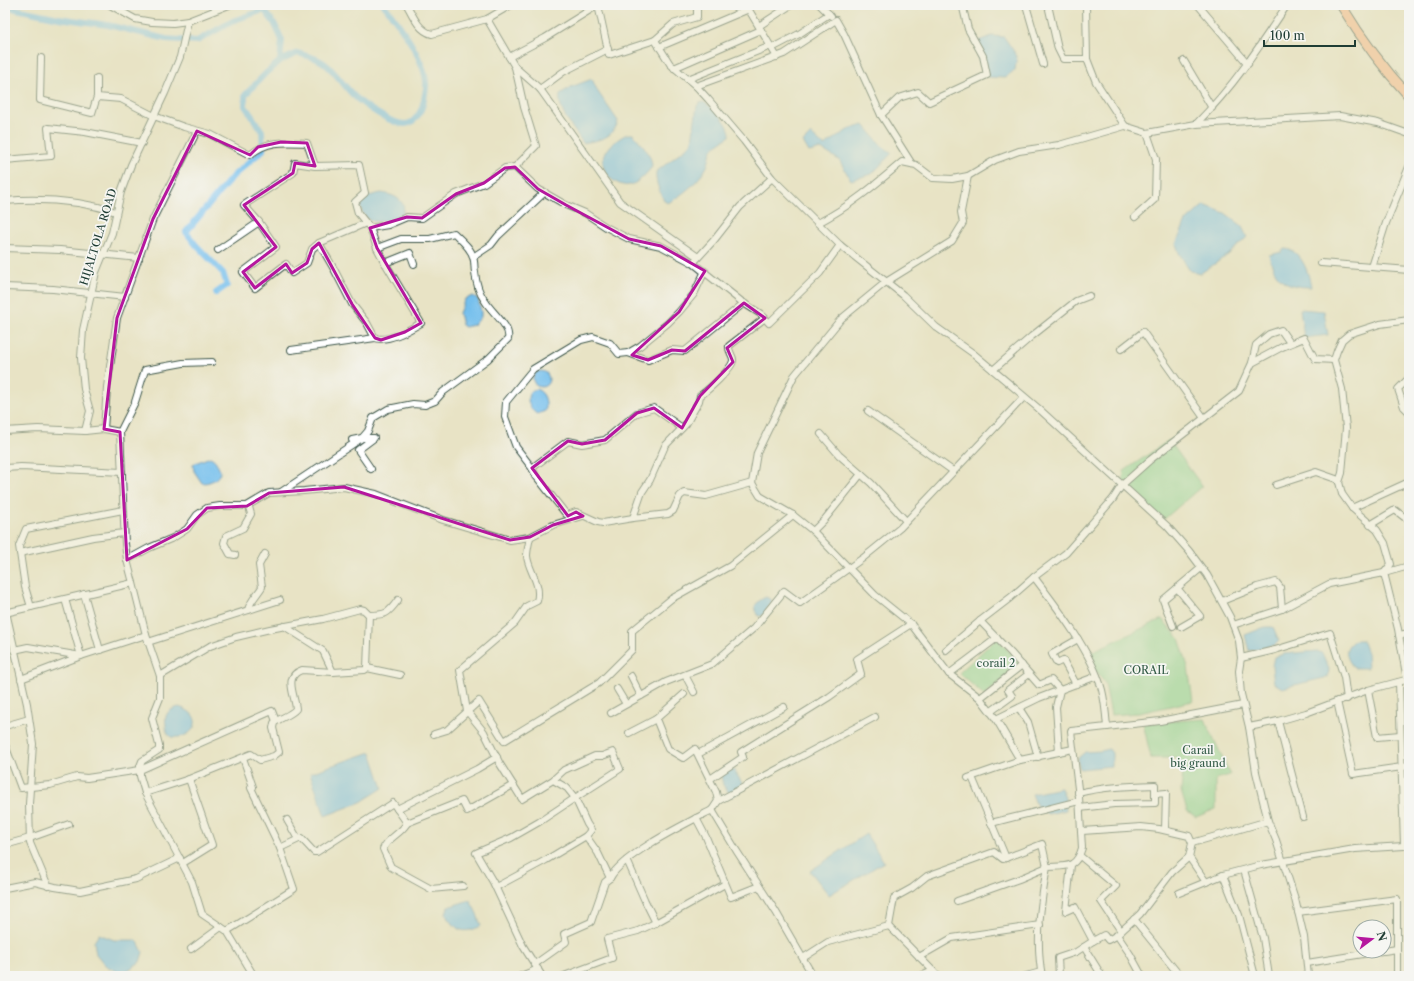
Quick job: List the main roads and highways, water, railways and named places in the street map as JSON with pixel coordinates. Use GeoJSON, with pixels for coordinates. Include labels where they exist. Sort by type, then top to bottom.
{"type":"FeatureCollection","features":[{"type":"Feature","properties":{"kind":"main road"},"geometry":{"type":"LineString","coordinates":[[1341,5],[1359,35],[1391,77],[1409,96]]}},
{"type":"Feature","properties":{"kind":"water"},"geometry":{"type":"Polygon","coordinates":[[[992,36],[1004,37],[1017,56],[1015,70],[1004,78],[988,77],[979,60],[977,51],[978,41],[992,36]]]}},
{"type":"Feature","properties":{"kind":"water"},"geometry":{"type":"Polygon","coordinates":[[[592,79],[598,92],[618,121],[613,132],[605,138],[583,143],[571,126],[561,107],[560,94],[571,87],[592,79]]]}},
{"type":"Feature","properties":{"kind":"water"},"geometry":{"type":"Polygon","coordinates":[[[703,102],[712,108],[725,121],[730,131],[730,136],[712,149],[706,168],[697,180],[683,193],[668,203],[664,201],[659,191],[656,172],[689,146],[692,141],[697,106],[699,103],[703,102]]]}},
{"type":"Feature","properties":{"kind":"water"},"geometry":{"type":"Polygon","coordinates":[[[864,125],[882,146],[892,153],[872,174],[851,180],[839,160],[821,149],[809,152],[803,142],[811,134],[824,146],[849,129],[864,125]]]}},
{"type":"Feature","properties":{"kind":"water"},"geometry":{"type":"Polygon","coordinates":[[[627,134],[633,134],[643,145],[652,162],[652,167],[638,181],[633,184],[623,185],[613,180],[609,176],[604,167],[603,161],[608,149],[627,134]]]}},
{"type":"Feature","properties":{"kind":"water"},"geometry":{"type":"Polygon","coordinates":[[[381,193],[395,197],[402,202],[404,210],[402,215],[382,221],[370,220],[365,217],[360,203],[367,197],[381,193]]]}},
{"type":"Feature","properties":{"kind":"water"},"geometry":{"type":"Polygon","coordinates":[[[1204,205],[1225,213],[1241,225],[1247,237],[1228,255],[1201,273],[1190,271],[1179,253],[1176,244],[1186,221],[1204,205]]]}},
{"type":"Feature","properties":{"kind":"water"},"geometry":{"type":"Polygon","coordinates":[[[1284,249],[1290,250],[1299,257],[1306,269],[1311,287],[1294,286],[1282,280],[1274,271],[1269,255],[1282,252],[1284,249]]]}},
{"type":"Feature","properties":{"kind":"water"},"geometry":{"type":"Polygon","coordinates":[[[473,296],[478,299],[481,317],[474,325],[465,327],[462,325],[459,313],[465,299],[473,296]]]}},
{"type":"Feature","properties":{"kind":"water"},"geometry":{"type":"Polygon","coordinates":[[[1300,309],[1324,311],[1328,335],[1304,338],[1300,309]]]}},
{"type":"Feature","properties":{"kind":"water"},"geometry":{"type":"Polygon","coordinates":[[[541,371],[548,376],[549,379],[544,386],[541,387],[534,382],[533,379],[538,372],[541,371]]]}},
{"type":"Feature","properties":{"kind":"water"},"geometry":{"type":"Polygon","coordinates":[[[536,389],[544,395],[546,405],[545,411],[537,414],[531,408],[528,401],[529,393],[536,389]]]}},
{"type":"Feature","properties":{"kind":"water"},"geometry":{"type":"Polygon","coordinates":[[[210,457],[217,464],[220,473],[217,478],[212,481],[202,483],[194,471],[193,464],[210,457]]]}},
{"type":"Feature","properties":{"kind":"water"},"geometry":{"type":"Polygon","coordinates":[[[766,597],[772,602],[762,616],[759,616],[755,610],[756,605],[766,597]]]}},
{"type":"Feature","properties":{"kind":"water"},"geometry":{"type":"Polygon","coordinates":[[[1265,627],[1273,627],[1279,641],[1275,645],[1249,651],[1245,635],[1265,627]]]}},
{"type":"Feature","properties":{"kind":"water"},"geometry":{"type":"Polygon","coordinates":[[[1355,640],[1362,640],[1367,653],[1368,668],[1354,668],[1347,657],[1348,646],[1355,640]]]}},
{"type":"Feature","properties":{"kind":"water"},"geometry":{"type":"Polygon","coordinates":[[[1317,651],[1322,653],[1329,669],[1328,677],[1282,688],[1274,683],[1272,666],[1274,657],[1284,654],[1317,651]]]}},
{"type":"Feature","properties":{"kind":"water"},"geometry":{"type":"Polygon","coordinates":[[[179,707],[193,715],[195,721],[194,726],[186,735],[171,737],[167,730],[166,715],[170,711],[179,707]]]}},
{"type":"Feature","properties":{"kind":"water"},"geometry":{"type":"Polygon","coordinates":[[[1109,749],[1112,753],[1112,766],[1080,769],[1077,759],[1085,752],[1109,749]]]}},
{"type":"Feature","properties":{"kind":"water"},"geometry":{"type":"Polygon","coordinates":[[[371,752],[383,788],[361,802],[325,816],[310,773],[371,752]]]}},
{"type":"Feature","properties":{"kind":"water"},"geometry":{"type":"Polygon","coordinates":[[[734,770],[745,788],[732,797],[723,785],[720,771],[734,770]]]}},
{"type":"Feature","properties":{"kind":"water"},"geometry":{"type":"Polygon","coordinates":[[[1061,788],[1065,798],[1066,810],[1048,814],[1038,809],[1032,794],[1061,788]]]}},
{"type":"Feature","properties":{"kind":"water"},"geometry":{"type":"Polygon","coordinates":[[[866,834],[884,862],[829,895],[810,871],[866,834]]]}},
{"type":"Feature","properties":{"kind":"water"},"geometry":{"type":"Polygon","coordinates":[[[470,900],[481,926],[464,931],[455,926],[448,919],[446,913],[448,907],[470,900]]]}},
{"type":"Feature","properties":{"kind":"water"},"geometry":{"type":"Polygon","coordinates":[[[99,934],[114,940],[137,940],[143,952],[140,962],[128,970],[118,972],[105,965],[96,954],[94,942],[99,934]]]}},
{"type":"Feature","properties":{"kind":"waterway"},"geometry":{"type":"LineString","coordinates":[[280,61],[298,53],[319,60],[332,70],[353,95],[364,105],[382,116],[400,123],[407,124],[413,121],[419,114],[425,97],[426,79],[418,56],[397,22],[384,5]]}},
{"type":"Feature","properties":{"kind":"waterway"},"geometry":{"type":"LineString","coordinates":[[5,9],[11,8],[59,18],[108,25],[166,39],[197,41],[235,20],[264,10],[274,23],[282,40],[280,61],[245,95],[245,106],[262,131],[263,150],[233,176],[186,232],[196,245],[223,273],[227,285],[216,293]]}},
{"type":"Feature","properties":{"kind":"park label","name":"corail 2"},"geometry":{"type":"Point","coordinates":[996,663]}},
{"type":"Feature","properties":{"kind":"park label","name":"CORAIL"},"geometry":{"type":"Point","coordinates":[1146,670]}},
{"type":"Feature","properties":{"kind":"park label","name":"Carail big graund"},"geometry":{"type":"Point","coordinates":[1198,756]}}]}
